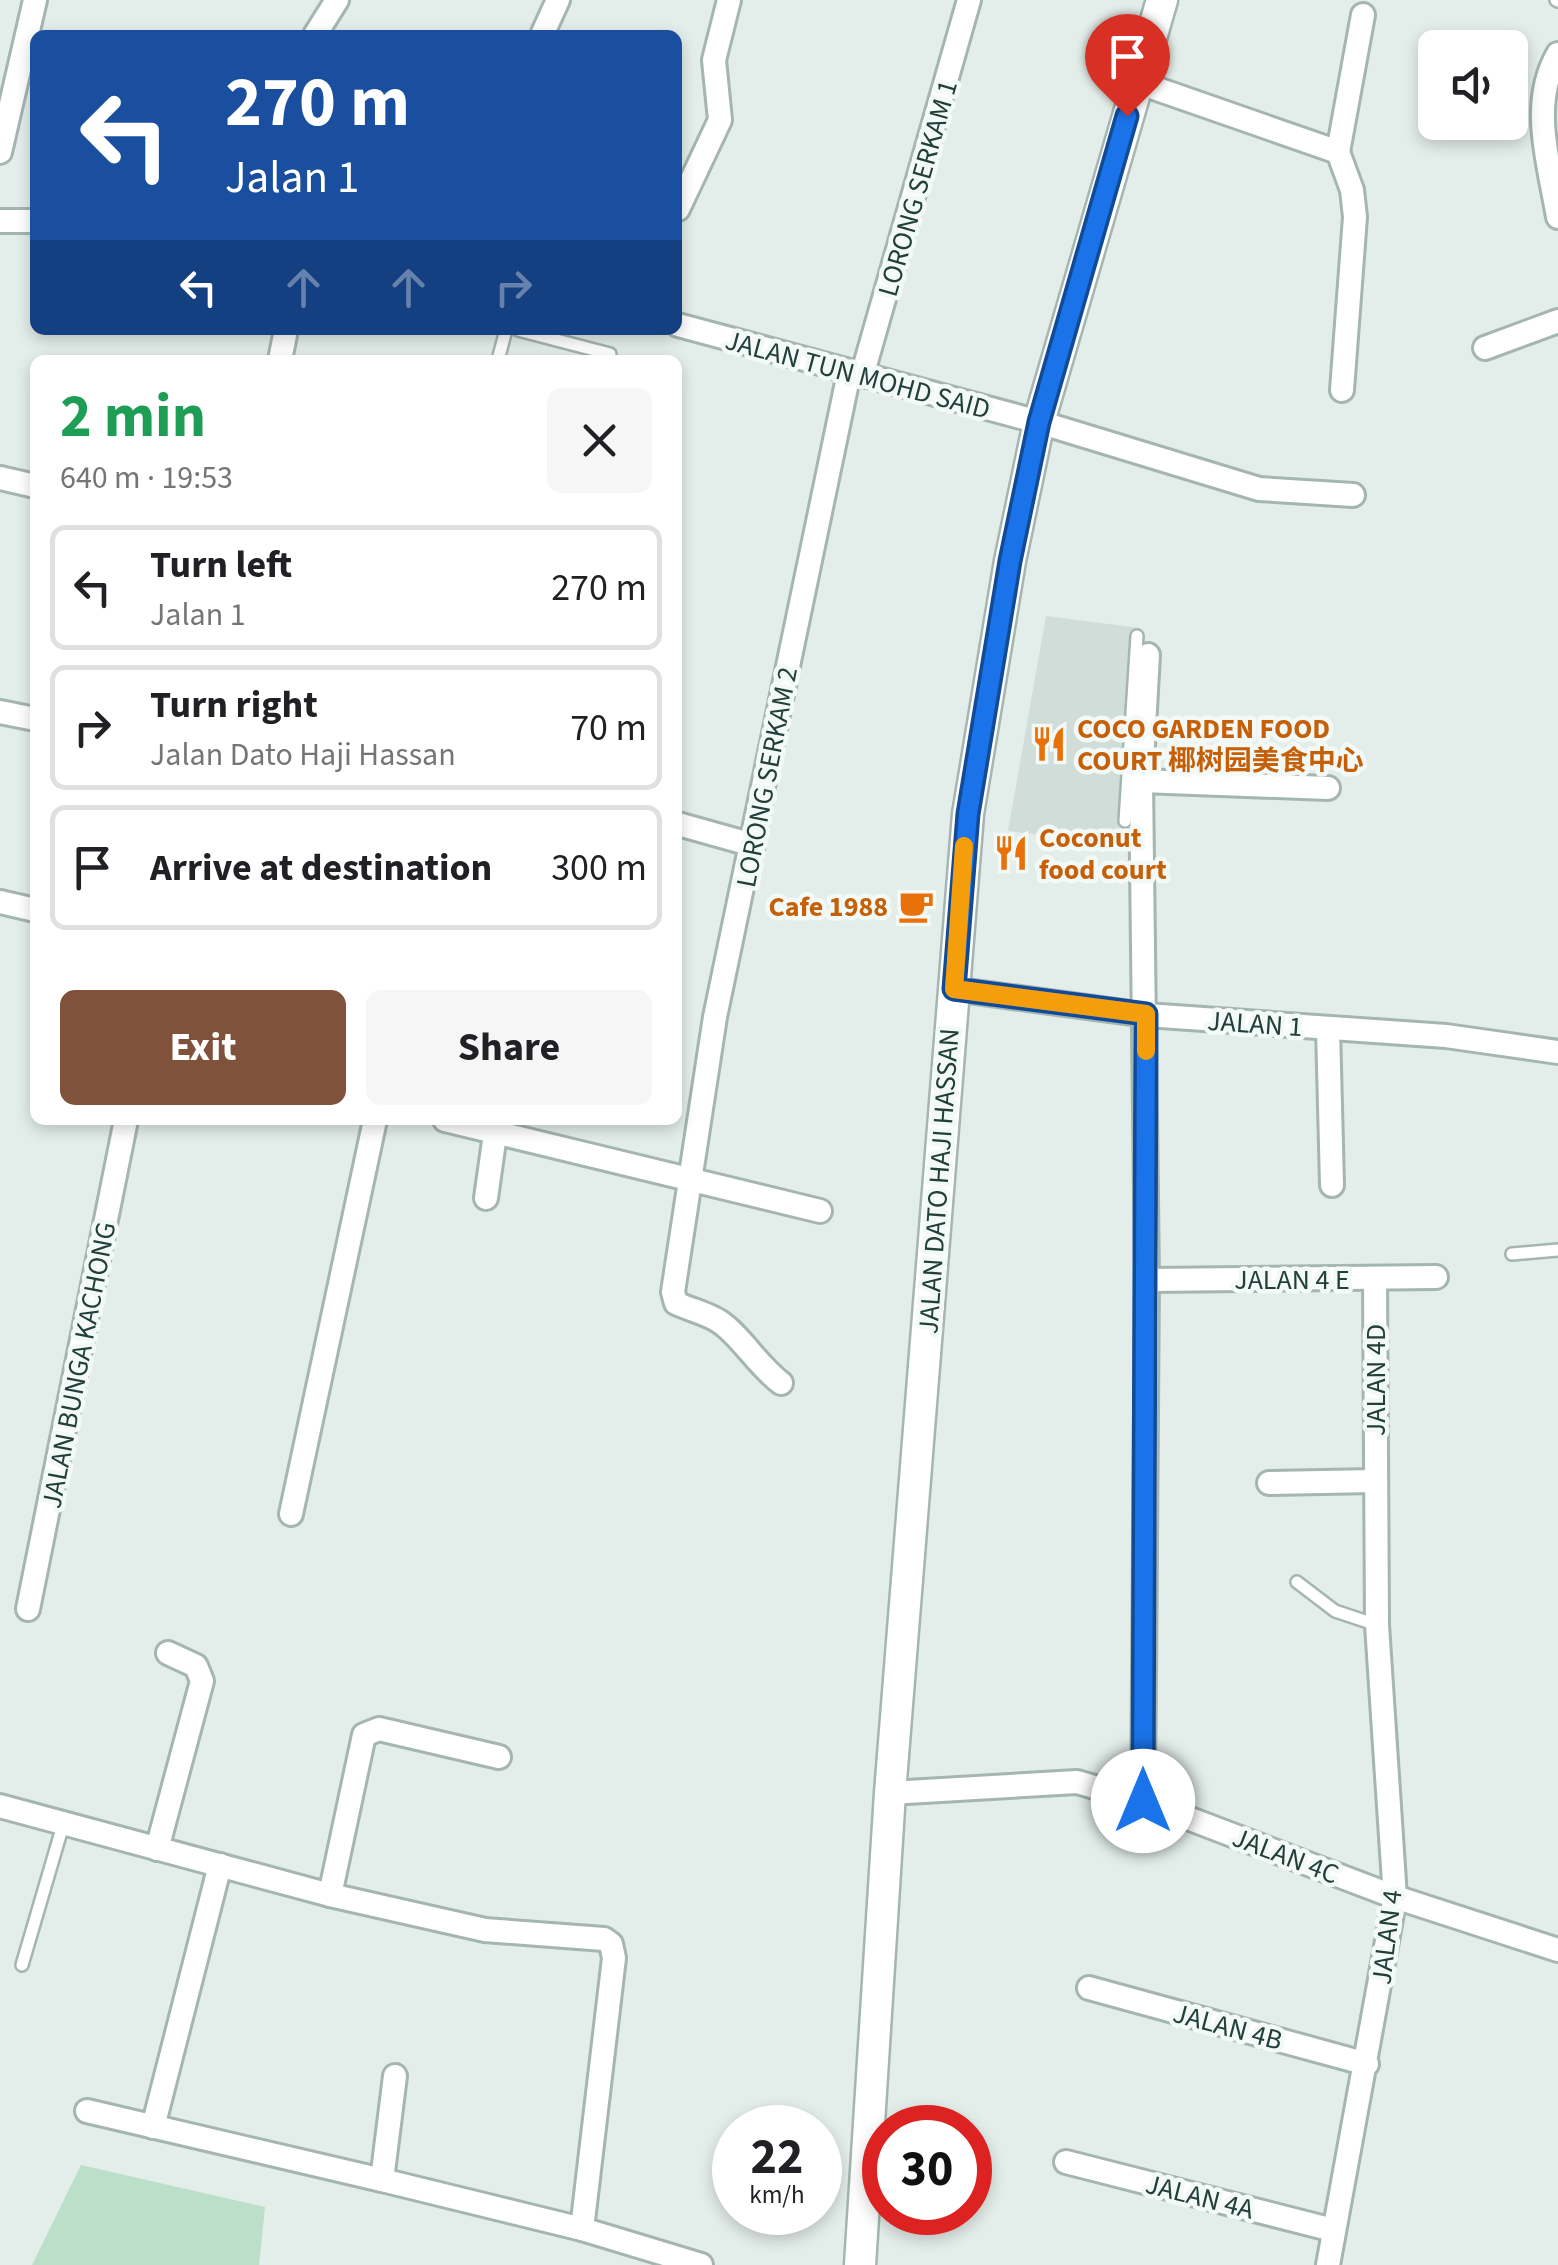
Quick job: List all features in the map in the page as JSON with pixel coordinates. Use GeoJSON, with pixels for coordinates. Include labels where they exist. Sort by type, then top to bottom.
{"type":"FeatureCollection","features":[{"type":"Feature","properties":{"kind":"street"},"geometry":{"type":"LineString","coordinates":[[0,152],[35,0]]}},
{"type":"Feature","properties":{"kind":"street"},"geometry":{"type":"LineString","coordinates":[[319,30],[336,0]]}},
{"type":"Feature","properties":{"kind":"street"},"geometry":{"type":"LineString","coordinates":[[544,30],[558,0]]}},
{"type":"Feature","properties":{"kind":"street"},"geometry":{"type":"LineString","coordinates":[[682,201],[720,120],[714,60],[729,0]]}},
{"type":"Feature","properties":{"kind":"street","name":"LORONG SERKAM 1"},"geometry":{"type":"LineString","coordinates":[[855,374],[969,0]]}},
{"type":"Feature","properties":{"kind":"street","name":"JALAN DATO HAJI HASSAN"},"geometry":{"type":"LineString","coordinates":[[860,2265],[890,1792],[968,814],[1010,561],[1039,422],[1162,0]]}},
{"type":"Feature","properties":{"kind":"street"},"geometry":{"type":"LineString","coordinates":[[1342,390],[1356,218],[1352,190],[1338,152],[1362,16]]}},
{"type":"Feature","properties":{"kind":"street"},"geometry":{"type":"LineString","coordinates":[[1558,54],[1550,70],[1541,117],[1558,217]]}},
{"type":"Feature","properties":{"kind":"street"},"geometry":{"type":"LineString","coordinates":[[1137,82],[1338,152]]}},
{"type":"Feature","properties":{"kind":"street"},"geometry":{"type":"LineString","coordinates":[[0,221],[30,222]]}},
{"type":"Feature","properties":{"kind":"street"},"geometry":{"type":"LineString","coordinates":[[1485,348],[1558,320]]}},
{"type":"Feature","properties":{"kind":"street","name":"JALAN TUN MOHD SAID"},"geometry":{"type":"LineString","coordinates":[[682,326],[1039,422],[1259,490],[1352,495]]}},
{"type":"Feature","properties":{"kind":"street","name":"LORONG SERKAM 2"},"geometry":{"type":"LineString","coordinates":[[781,1383],[756,1364],[734,1333],[716,1319],[676,1303],[673,1292],[715,1017],[855,374]]}},
{"type":"Feature","properties":{"kind":"street"},"geometry":{"type":"LineString","coordinates":[[0,478],[30,485]]}},
{"type":"Feature","properties":{"kind":"street"},"geometry":{"type":"LineString","coordinates":[[1142,646],[1139,702],[1147,1280],[1143,1801]]}},
{"type":"Feature","properties":{"kind":"street"},"geometry":{"type":"LineString","coordinates":[[0,712],[30,717]]}},
{"type":"Feature","properties":{"kind":"street"},"geometry":{"type":"LineString","coordinates":[[1141,781],[1328,788]]}},
{"type":"Feature","properties":{"kind":"street"},"geometry":{"type":"LineString","coordinates":[[682,825],[753,844]]}},
{"type":"Feature","properties":{"kind":"street"},"geometry":{"type":"LineString","coordinates":[[0,902],[30,909]]}},
{"type":"Feature","properties":{"kind":"street","name":"JALAN 1"},"geometry":{"type":"LineString","coordinates":[[954,989],[1146,1014],[1446,1036],[1558,1052]]}},
{"type":"Feature","properties":{"kind":"street"},"geometry":{"type":"LineString","coordinates":[[1328,1028],[1332,1185]]}},
{"type":"Feature","properties":{"kind":"street","name":"JALAN BUNGA KACHONG"},"geometry":{"type":"LineString","coordinates":[[28,1609],[125,1125]]}},
{"type":"Feature","properties":{"kind":"street"},"geometry":{"type":"LineString","coordinates":[[291,1514],[373,1125]]}},
{"type":"Feature","properties":{"kind":"street"},"geometry":{"type":"LineString","coordinates":[[486,1198],[495,1126],[690,1183],[820,1212]]}},
{"type":"Feature","properties":{"kind":"street","name":"JALAN 4 E"},"geometry":{"type":"LineString","coordinates":[[1147,1280],[1436,1277]]}},
{"type":"Feature","properties":{"kind":"street","name":"JALAN 4D"},"geometry":{"type":"LineString","coordinates":[[1375,1279],[1375,1545]]}},
{"type":"Feature","properties":{"kind":"street"},"geometry":{"type":"LineString","coordinates":[[1269,1484],[1375,1481]]}},
{"type":"Feature","properties":{"kind":"street","name":"JALAN 4"},"geometry":{"type":"LineString","coordinates":[[1328,2265],[1367,2064],[1394,1896],[1375,1545]]}},
{"type":"Feature","properties":{"kind":"street"},"geometry":{"type":"LineString","coordinates":[[158,1849],[202,1681],[196,1666],[168,1652]]}},
{"type":"Feature","properties":{"kind":"street"},"geometry":{"type":"LineString","coordinates":[[330,1895],[364,1735],[379,1729],[499,1757]]}},
{"type":"Feature","properties":{"kind":"street","name":"JALAN 4C"},"geometry":{"type":"LineString","coordinates":[[890,1792],[1077,1782],[1143,1801],[1394,1896],[1558,1950]]}},
{"type":"Feature","properties":{"kind":"street"},"geometry":{"type":"LineString","coordinates":[[0,1806],[330,1895],[484,1930],[604,1939],[611,1944],[614,1958],[582,2229]]}},
{"type":"Feature","properties":{"kind":"street"},"geometry":{"type":"LineString","coordinates":[[154,2126],[220,1865]]}},
{"type":"Feature","properties":{"kind":"street","name":"JALAN 4B"},"geometry":{"type":"LineString","coordinates":[[1089,1988],[1367,2064]]}},
{"type":"Feature","properties":{"kind":"street"},"geometry":{"type":"LineString","coordinates":[[382,2180],[395,2076]]}},
{"type":"Feature","properties":{"kind":"street"},"geometry":{"type":"LineString","coordinates":[[87,2112],[582,2229],[702,2265]]}},
{"type":"Feature","properties":{"kind":"street","name":"JALAN 4A"},"geometry":{"type":"LineString","coordinates":[[1066,2162],[1334,2230]]}},
{"type":"Feature","properties":{"kind":"lane"},"geometry":{"type":"LineString","coordinates":[[537,335],[610,354]]}},
{"type":"Feature","properties":{"kind":"lane"},"geometry":{"type":"LineString","coordinates":[[1124,821],[1139,702]]}},
{"type":"Feature","properties":{"kind":"lane"},"geometry":{"type":"LineString","coordinates":[[1512,1254],[1558,1250]]}},
{"type":"Feature","properties":{"kind":"lane"},"geometry":{"type":"LineString","coordinates":[[1297,1582],[1335,1611],[1377,1625]]}},
{"type":"Feature","properties":{"kind":"lane"},"geometry":{"type":"LineString","coordinates":[[22,1965],[62,1825]]}},
{"type":"Feature","properties":{"kind":"shaded area"},"geometry":{"type":"Polygon","coordinates":[[[1046,616],[1140,628],[1128,825],[1099,842],[1008,831],[1046,616]]]}},
{"type":"Feature","properties":{"kind":"green space"},"geometry":{"type":"Polygon","coordinates":[[[81,2165],[265,2207],[259,2265],[32,2265],[81,2165]]]}},
{"type":"Feature","properties":{"kind":"slow traffic"},"geometry":{"type":"LineString","coordinates":[[964,846],[954,989],[1146,1014],[1146,1051]]}},
{"type":"Feature","properties":{"kind":"place","name":"COCO GARDEN FOOD COURT 椰树园美食中心"},"geometry":{"type":"Point","coordinates":[1049,744]}},
{"type":"Feature","properties":{"kind":"place","name":"Coconut food court"},"geometry":{"type":"Point","coordinates":[1011,853]}},
{"type":"Feature","properties":{"kind":"place","name":"Cafe 1988"},"geometry":{"type":"Point","coordinates":[916,906]}},
{"type":"Feature","properties":{"kind":"route"},"geometry":{"type":"LineString","coordinates":[[1127,116],[1039,422],[1010,561],[961,866],[954,989],[1146,1014],[1143,1801]]}}]}
